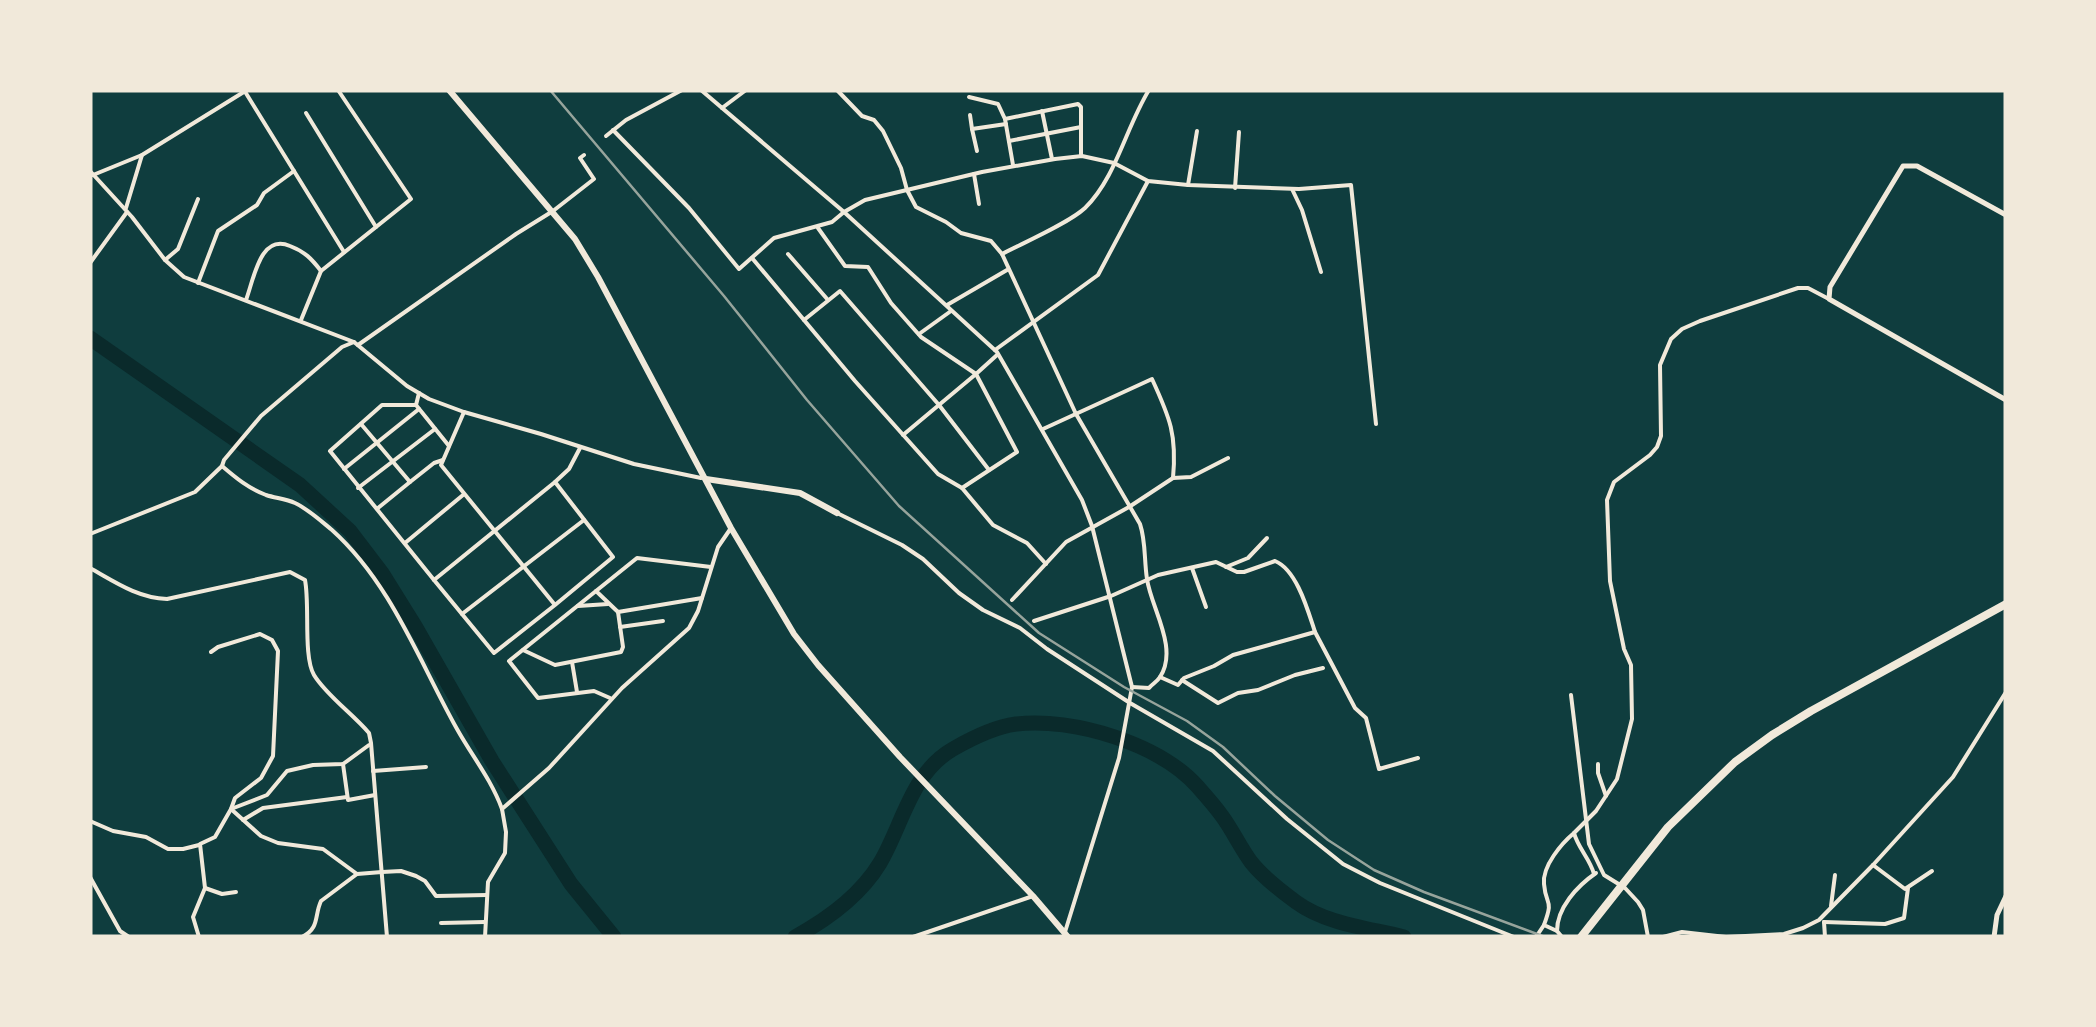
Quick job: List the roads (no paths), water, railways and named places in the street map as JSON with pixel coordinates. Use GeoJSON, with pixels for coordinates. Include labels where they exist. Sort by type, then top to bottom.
{"type":"FeatureCollection","features":[{"type":"Feature","properties":{"kind":"highway"},"geometry":{"type":"LineString","coordinates":[[1581,937],[1668,826],[1736,762],[1811,710],[2006,604]]}},
{"type":"Feature","properties":{"kind":"main road"},"geometry":{"type":"LineString","coordinates":[[450,90],[575,239],[731,528],[794,634],[937,797],[1067,935]]}},
{"type":"Feature","properties":{"kind":"main road"},"geometry":{"type":"LineString","coordinates":[[706,478],[800,493],[837,513]]}},
{"type":"Feature","properties":{"kind":"street"},"geometry":{"type":"LineString","coordinates":[[344,252],[246,90],[142,155],[91,173],[164,260],[184,277],[356,344],[418,393],[464,412],[634,464],[706,478]]}},
{"type":"Feature","properties":{"kind":"street"},"geometry":{"type":"LineString","coordinates":[[301,320],[321,271],[411,200],[338,90]]}},
{"type":"Feature","properties":{"kind":"street"},"geometry":{"type":"LineString","coordinates":[[606,136],[626,120],[682,90]]}},
{"type":"Feature","properties":{"kind":"street"},"geometry":{"type":"LineString","coordinates":[[700,90],[844,212],[997,352],[1082,500],[1111,596],[1132,687],[1118,758],[1067,935]]}},
{"type":"Feature","properties":{"kind":"street"},"geometry":{"type":"LineString","coordinates":[[722,108],[746,90]]}},
{"type":"Feature","properties":{"kind":"street"},"geometry":{"type":"LineString","coordinates":[[837,90],[862,116],[874,120],[884,131],[916,208],[961,233],[992,241],[1002,254],[1076,414],[1140,524],[1147,580],[1166,659],[1160,677],[1148,688],[1132,687]]}},
{"type":"Feature","properties":{"kind":"street"},"geometry":{"type":"LineString","coordinates":[[1002,254],[1081,212],[1098,194],[1149,90]]}},
{"type":"Feature","properties":{"kind":"street"},"geometry":{"type":"LineString","coordinates":[[969,97],[998,104],[1013,166]]}},
{"type":"Feature","properties":{"kind":"street"},"geometry":{"type":"LineString","coordinates":[[972,129],[1078,104],[1081,156]]}},
{"type":"Feature","properties":{"kind":"street"},"geometry":{"type":"LineString","coordinates":[[1042,111],[1052,160]]}},
{"type":"Feature","properties":{"kind":"street"},"geometry":{"type":"LineString","coordinates":[[306,113],[376,227]]}},
{"type":"Feature","properties":{"kind":"street"},"geometry":{"type":"LineString","coordinates":[[970,116],[977,151]]}},
{"type":"Feature","properties":{"kind":"street"},"geometry":{"type":"LineString","coordinates":[[1009,142],[1081,126]]}},
{"type":"Feature","properties":{"kind":"street"},"geometry":{"type":"LineString","coordinates":[[613,130],[689,208],[740,269],[774,238],[832,222],[866,200],[1013,166],[1081,156],[1114,163],[1148,182],[1235,188],[1351,185],[1376,424]]}},
{"type":"Feature","properties":{"kind":"street"},"geometry":{"type":"LineString","coordinates":[[1188,185],[1197,132]]}},
{"type":"Feature","properties":{"kind":"street"},"geometry":{"type":"LineString","coordinates":[[1235,188],[1239,132]]}},
{"type":"Feature","properties":{"kind":"street"},"geometry":{"type":"LineString","coordinates":[[90,263],[126,211],[142,155]]}},
{"type":"Feature","properties":{"kind":"street"},"geometry":{"type":"LineString","coordinates":[[90,534],[194,492],[261,416],[342,347],[356,344],[594,179],[580,158],[584,155]]}},
{"type":"Feature","properties":{"kind":"street"},"geometry":{"type":"LineString","coordinates":[[1829,299],[1830,287],[1903,166],[1917,166],[2006,216]]}},
{"type":"Feature","properties":{"kind":"street"},"geometry":{"type":"LineString","coordinates":[[198,282],[218,231],[257,205],[264,193],[294,170]]}},
{"type":"Feature","properties":{"kind":"street"},"geometry":{"type":"LineString","coordinates":[[974,174],[979,204]]}},
{"type":"Feature","properties":{"kind":"street"},"geometry":{"type":"LineString","coordinates":[[903,435],[997,352],[1098,275],[1148,182]]}},
{"type":"Feature","properties":{"kind":"street"},"geometry":{"type":"LineString","coordinates":[[1292,188],[1322,272]]}},
{"type":"Feature","properties":{"kind":"street"},"geometry":{"type":"LineString","coordinates":[[164,260],[178,249],[198,199]]}},
{"type":"Feature","properties":{"kind":"street"},"geometry":{"type":"LineString","coordinates":[[817,226],[845,266],[868,267],[891,303],[918,334],[976,374],[1017,452],[962,488]]}},
{"type":"Feature","properties":{"kind":"street"},"geometry":{"type":"LineString","coordinates":[[246,300],[264,250],[275,242],[305,252],[321,271]]}},
{"type":"Feature","properties":{"kind":"street"},"geometry":{"type":"LineString","coordinates":[[788,254],[828,300]]}},
{"type":"Feature","properties":{"kind":"street"},"geometry":{"type":"LineString","coordinates":[[752,258],[938,474],[962,488],[993,525],[1027,543],[1046,564]]}},
{"type":"Feature","properties":{"kind":"street"},"geometry":{"type":"LineString","coordinates":[[946,306],[1007,270]]}},
{"type":"Feature","properties":{"kind":"street"},"geometry":{"type":"LineString","coordinates":[[1536,937],[1550,908],[1544,884],[1546,872],[1564,841],[1596,811],[1617,779],[1632,719],[1631,665],[1610,581],[1607,500],[1614,482],[1657,447],[1660,365],[1670,339],[1682,328],[1798,288],[1808,288],[2006,400]]}},
{"type":"Feature","properties":{"kind":"street"},"geometry":{"type":"LineString","coordinates":[[804,320],[840,291],[939,405],[989,470]]}},
{"type":"Feature","properties":{"kind":"street"},"geometry":{"type":"LineString","coordinates":[[918,334],[952,311]]}},
{"type":"Feature","properties":{"kind":"street"},"geometry":{"type":"LineString","coordinates":[[1043,429],[1152,380],[1170,417],[1174,436],[1173,478]]}},
{"type":"Feature","properties":{"kind":"street"},"geometry":{"type":"LineString","coordinates":[[418,393],[417,407],[449,446]]}},
{"type":"Feature","properties":{"kind":"street"},"geometry":{"type":"LineString","coordinates":[[417,407],[382,405],[330,452],[494,653],[613,558],[554,482]]}},
{"type":"Feature","properties":{"kind":"street"},"geometry":{"type":"LineString","coordinates":[[344,470],[417,407]]}},
{"type":"Feature","properties":{"kind":"street"},"geometry":{"type":"LineString","coordinates":[[464,412],[441,465],[554,605]]}},
{"type":"Feature","properties":{"kind":"street"},"geometry":{"type":"LineString","coordinates":[[361,424],[410,482]]}},
{"type":"Feature","properties":{"kind":"street"},"geometry":{"type":"LineString","coordinates":[[358,488],[435,429]]}},
{"type":"Feature","properties":{"kind":"street"},"geometry":{"type":"LineString","coordinates":[[434,580],[569,469],[580,448]]}},
{"type":"Feature","properties":{"kind":"street"},"geometry":{"type":"LineString","coordinates":[[1012,600],[1066,542],[1173,478],[1191,477],[1228,458]]}},
{"type":"Feature","properties":{"kind":"street"},"geometry":{"type":"LineString","coordinates":[[378,508],[443,460]]}},
{"type":"Feature","properties":{"kind":"street"},"geometry":{"type":"LineString","coordinates":[[223,462],[242,483],[294,502],[312,514],[367,568],[494,788],[506,832],[505,852],[488,882],[485,937]]}},
{"type":"Feature","properties":{"kind":"street"},"geometry":{"type":"LineString","coordinates":[[405,543],[465,494]]}},
{"type":"Feature","properties":{"kind":"street"},"geometry":{"type":"LineString","coordinates":[[837,513],[902,545],[983,610],[1020,628],[1130,703],[1213,751],[1287,819],[1344,864],[1380,883],[1514,937]]}},
{"type":"Feature","properties":{"kind":"street"},"geometry":{"type":"LineString","coordinates":[[462,614],[584,520]]}},
{"type":"Feature","properties":{"kind":"street"},"geometry":{"type":"LineString","coordinates":[[502,809],[549,768],[612,699],[689,628],[718,547],[731,528]]}},
{"type":"Feature","properties":{"kind":"street"},"geometry":{"type":"LineString","coordinates":[[1226,567],[1248,558],[1267,538]]}},
{"type":"Feature","properties":{"kind":"street"},"geometry":{"type":"LineString","coordinates":[[612,699],[594,690],[538,698],[509,661],[637,558],[711,567]]}},
{"type":"Feature","properties":{"kind":"street"},"geometry":{"type":"LineString","coordinates":[[1034,621],[1147,580],[1216,562],[1237,572],[1279,562],[1301,591],[1315,632],[1355,708],[1366,718],[1380,770],[1418,758]]}},
{"type":"Feature","properties":{"kind":"street"},"geometry":{"type":"LineString","coordinates":[[90,568],[136,593],[167,599],[273,574],[294,573],[305,580],[309,664],[315,678],[360,722],[371,743],[387,937]]}},
{"type":"Feature","properties":{"kind":"street"},"geometry":{"type":"LineString","coordinates":[[1192,568],[1206,607]]}},
{"type":"Feature","properties":{"kind":"street"},"geometry":{"type":"LineString","coordinates":[[523,650],[555,665],[620,652],[623,647],[618,612],[596,591]]}},
{"type":"Feature","properties":{"kind":"street"},"geometry":{"type":"LineString","coordinates":[[618,612],[702,598]]}},
{"type":"Feature","properties":{"kind":"street"},"geometry":{"type":"LineString","coordinates":[[578,606],[610,604]]}},
{"type":"Feature","properties":{"kind":"street"},"geometry":{"type":"LineString","coordinates":[[620,626],[663,621]]}},
{"type":"Feature","properties":{"kind":"street"},"geometry":{"type":"LineString","coordinates":[[1160,677],[1178,685],[1233,655],[1315,632]]}},
{"type":"Feature","properties":{"kind":"street"},"geometry":{"type":"LineString","coordinates":[[90,821],[168,848],[183,849],[215,837],[235,798],[261,778],[273,756],[278,651],[272,640],[260,634],[211,652]]}},
{"type":"Feature","properties":{"kind":"street"},"geometry":{"type":"LineString","coordinates":[[572,662],[577,692]]}},
{"type":"Feature","properties":{"kind":"street"},"geometry":{"type":"LineString","coordinates":[[1182,680],[1218,703],[1238,693],[1324,668]]}},
{"type":"Feature","properties":{"kind":"street"},"geometry":{"type":"LineString","coordinates":[[1664,937],[1682,932],[1727,937],[1784,934],[1823,918],[1953,777],[2006,692]]}},
{"type":"Feature","properties":{"kind":"street"},"geometry":{"type":"LineString","coordinates":[[1571,695],[1589,844],[1604,875],[1626,888],[1638,902],[1648,937]]}},
{"type":"Feature","properties":{"kind":"street"},"geometry":{"type":"LineString","coordinates":[[231,809],[266,795],[287,771],[343,764],[371,743]]}},
{"type":"Feature","properties":{"kind":"street"},"geometry":{"type":"LineString","coordinates":[[343,764],[347,797]]}},
{"type":"Feature","properties":{"kind":"street"},"geometry":{"type":"LineString","coordinates":[[1598,764],[1606,796]]}},
{"type":"Feature","properties":{"kind":"street"},"geometry":{"type":"LineString","coordinates":[[373,771],[426,767]]}},
{"type":"Feature","properties":{"kind":"street"},"geometry":{"type":"LineString","coordinates":[[243,820],[263,808],[376,795]]}},
{"type":"Feature","properties":{"kind":"street"},"geometry":{"type":"LineString","coordinates":[[231,809],[261,836],[278,843],[322,849],[357,874],[401,871],[425,882],[436,896],[486,895]]}},
{"type":"Feature","properties":{"kind":"street"},"geometry":{"type":"LineString","coordinates":[[1574,833],[1594,874]]}},
{"type":"Feature","properties":{"kind":"street"},"geometry":{"type":"LineString","coordinates":[[199,937],[192,916],[205,888],[200,844]]}},
{"type":"Feature","properties":{"kind":"street"},"geometry":{"type":"LineString","coordinates":[[1873,865],[1905,890],[1932,871]]}},
{"type":"Feature","properties":{"kind":"street"},"geometry":{"type":"LineString","coordinates":[[1557,931],[1556,922],[1574,892],[1602,870]]}},
{"type":"Feature","properties":{"kind":"street"},"geometry":{"type":"LineString","coordinates":[[302,937],[317,923],[321,901],[357,874]]}},
{"type":"Feature","properties":{"kind":"street"},"geometry":{"type":"LineString","coordinates":[[1831,906],[1835,876]]}},
{"type":"Feature","properties":{"kind":"street"},"geometry":{"type":"LineString","coordinates":[[90,877],[120,931],[129,937]]}},
{"type":"Feature","properties":{"kind":"street"},"geometry":{"type":"LineString","coordinates":[[205,888],[222,894],[236,892]]}},
{"type":"Feature","properties":{"kind":"street"},"geometry":{"type":"LineString","coordinates":[[1823,918],[1885,924],[1904,918],[1908,888]]}},
{"type":"Feature","properties":{"kind":"street"},"geometry":{"type":"LineString","coordinates":[[913,937],[1033,896]]}},
{"type":"Feature","properties":{"kind":"street"},"geometry":{"type":"LineString","coordinates":[[1994,937],[1997,915],[2006,896]]}},
{"type":"Feature","properties":{"kind":"street"},"geometry":{"type":"LineString","coordinates":[[1823,918],[1825,937]]}},
{"type":"Feature","properties":{"kind":"street"},"geometry":{"type":"LineString","coordinates":[[441,923],[486,922]]}},
{"type":"Feature","properties":{"kind":"street"},"geometry":{"type":"LineString","coordinates":[[1544,925],[1562,937]]}},
{"type":"Feature","properties":{"kind":"waterway"},"geometry":{"type":"LineString","coordinates":[[90,338],[300,485],[350,531],[382,573],[492,761],[571,884],[614,937]]}},
{"type":"Feature","properties":{"kind":"waterway"},"geometry":{"type":"LineString","coordinates":[[795,937],[842,906],[872,875],[909,800],[939,759],[991,730],[1039,723],[1114,737],[1162,758],[1198,787],[1255,867],[1296,902],[1334,920],[1404,937]]}},
{"type":"Feature","properties":{"kind":"railway"},"geometry":{"type":"LineString","coordinates":[[550,90],[899,506],[1039,633],[1187,721],[1223,747],[1328,840],[1374,870],[1545,937]]}}]}
